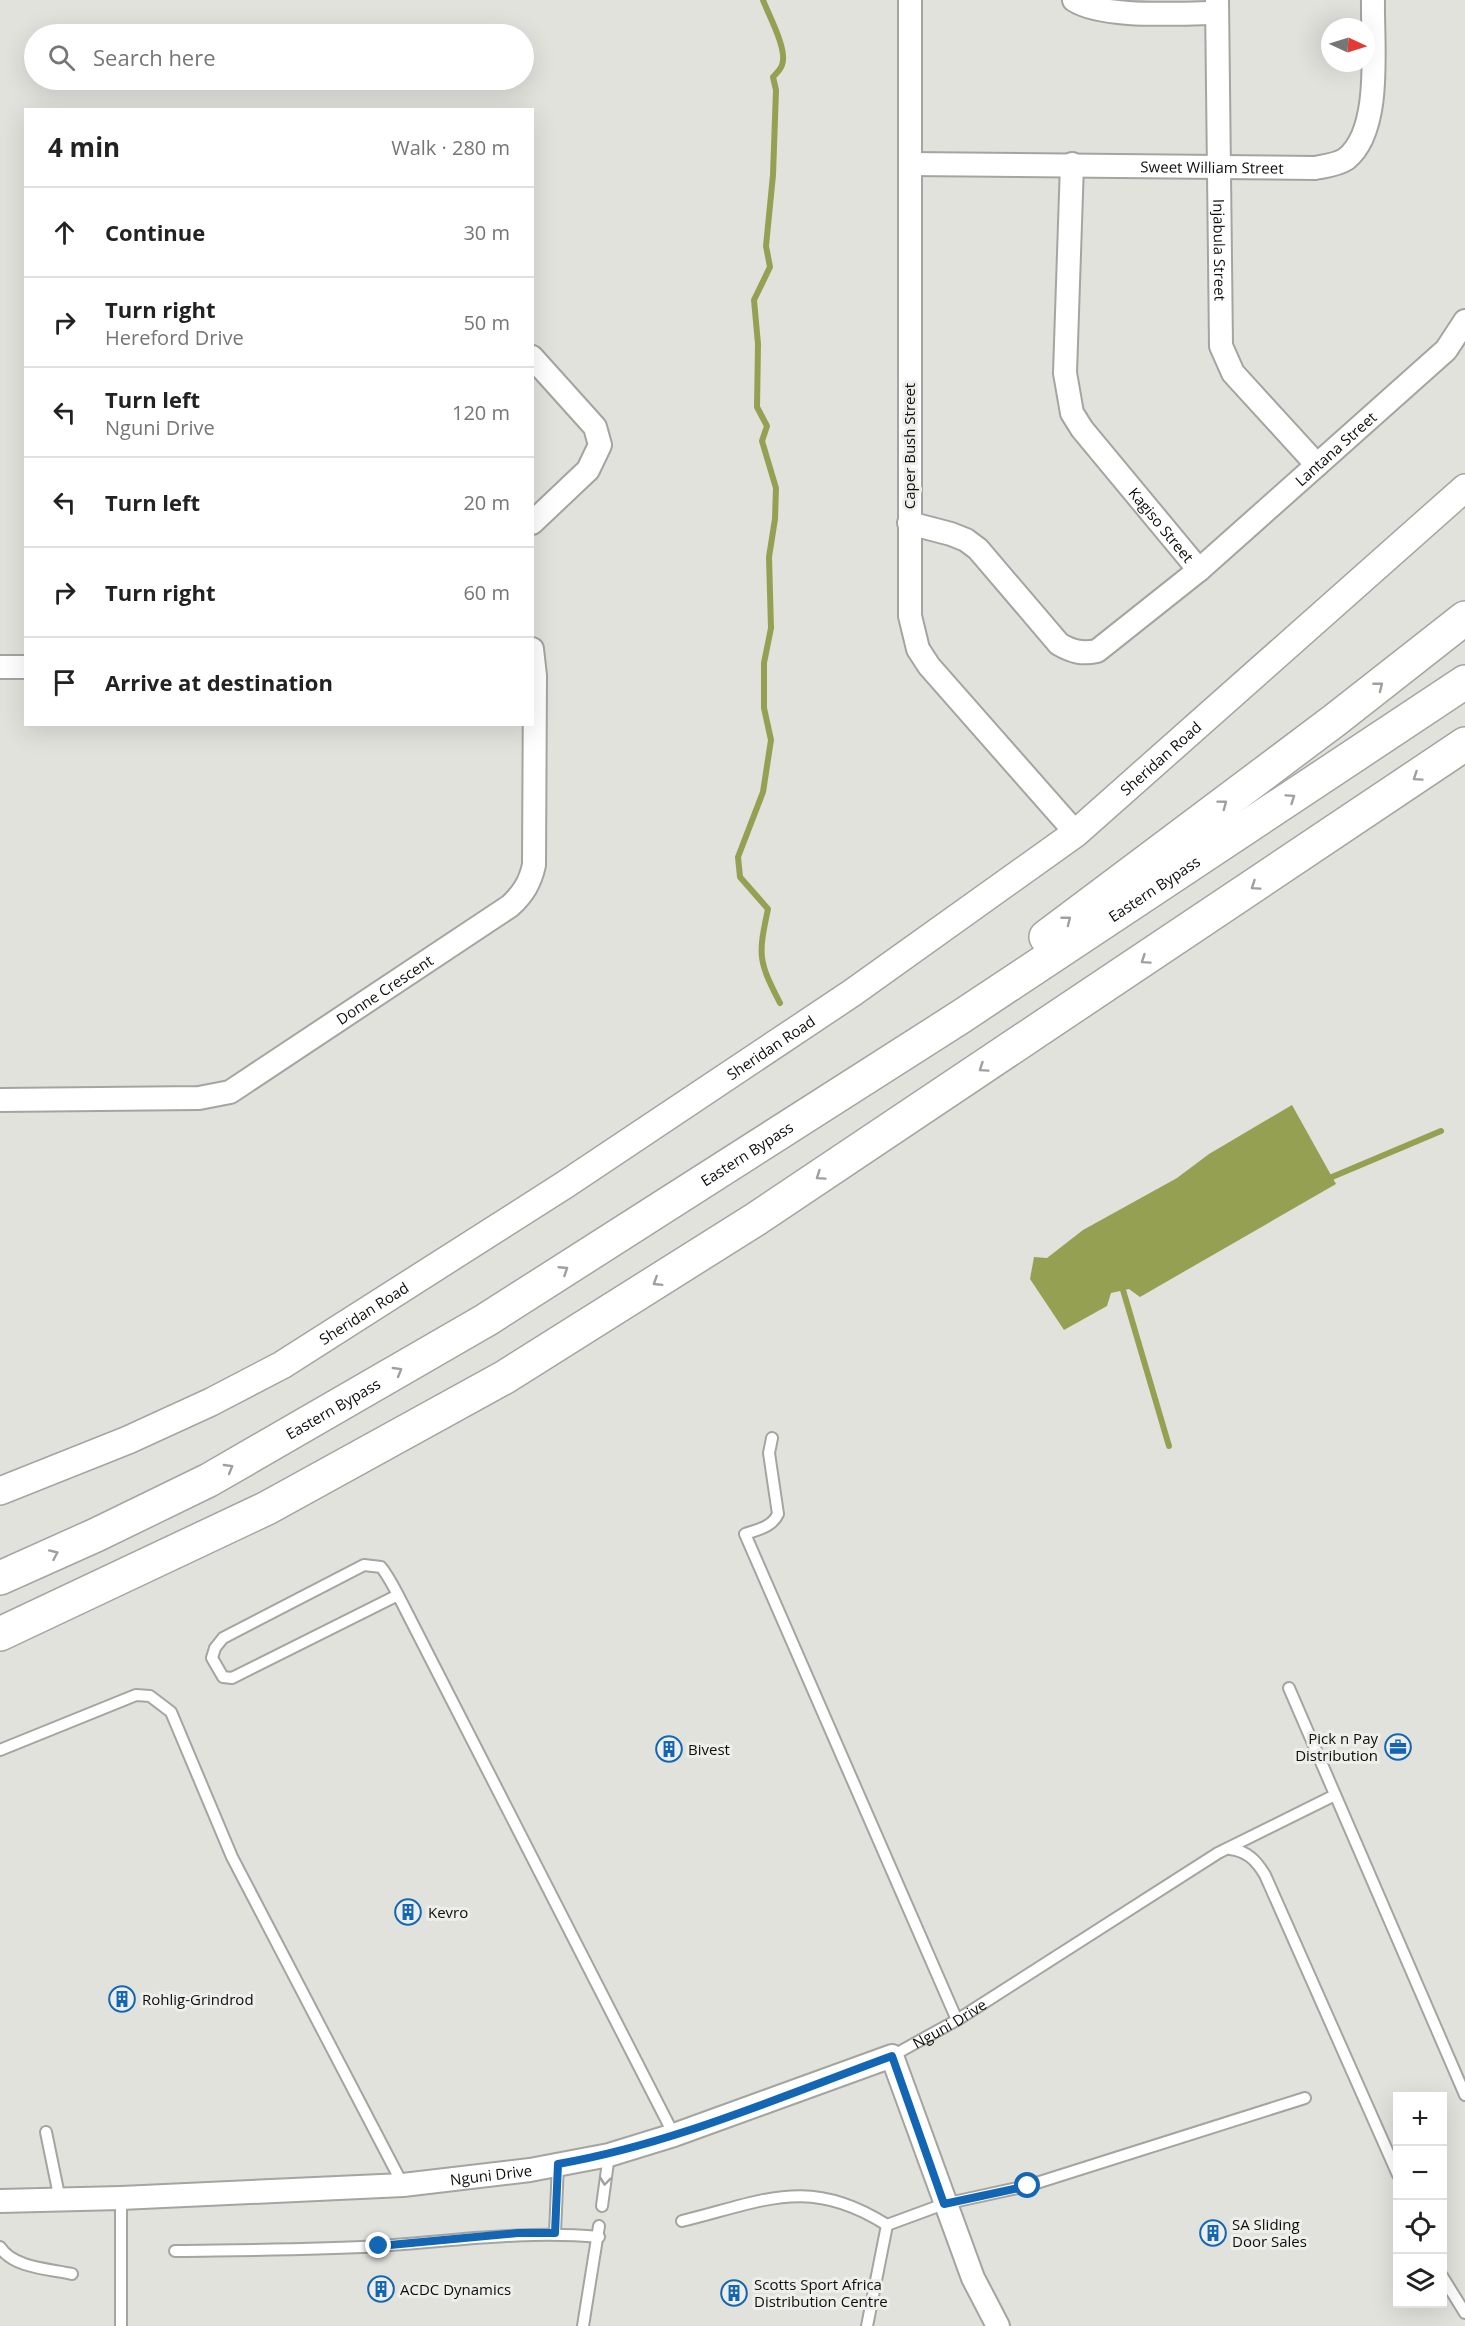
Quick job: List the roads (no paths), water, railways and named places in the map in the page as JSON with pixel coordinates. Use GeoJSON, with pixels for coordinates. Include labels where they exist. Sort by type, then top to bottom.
{"type":"FeatureCollection","features":[{"type":"Feature","properties":{"kind":"highway"},"geometry":{"type":"LineString","coordinates":[[962,1016],[1030,949],[1335,720],[1465,618]]}},
{"type":"Feature","properties":{"kind":"highway","name":"Eastern Bypass"},"geometry":{"type":"LineString","coordinates":[[0,1578],[96,1535],[209,1480],[486,1320],[962,1016],[1465,682]]}},
{"type":"Feature","properties":{"kind":"highway"},"geometry":{"type":"LineString","coordinates":[[0,1634],[267,1508],[505,1377],[756,1219],[1465,744]]}},
{"type":"Feature","properties":{"kind":"street","name":"Caper Bush Street"},"geometry":{"type":"LineString","coordinates":[[910,0],[910,616],[918,649],[929,666],[1076,833]]}},
{"type":"Feature","properties":{"kind":"street"},"geometry":{"type":"LineString","coordinates":[[1074,0],[1083,6],[1110,12],[1216,7]]}},
{"type":"Feature","properties":{"kind":"street","name":"Sweet William Street"},"geometry":{"type":"LineString","coordinates":[[910,164],[1315,168],[1345,159],[1361,141],[1370,111],[1373,0]]}},
{"type":"Feature","properties":{"kind":"street","name":"Injabula Street"},"geometry":{"type":"LineString","coordinates":[[1216,7],[1221,346],[1226,362],[1317,465]]}},
{"type":"Feature","properties":{"kind":"street","name":"Kagiso Street"},"geometry":{"type":"LineString","coordinates":[[909,523],[951,534],[966,540],[978,549],[1059,644],[1071,651],[1084,653],[1097,651],[1110,643],[1199,570],[1082,429],[1072,413],[1065,373],[1072,164]]}},
{"type":"Feature","properties":{"kind":"street","name":"Lantana Street"},"geometry":{"type":"LineString","coordinates":[[1199,570],[1446,350],[1465,321]]}},
{"type":"Feature","properties":{"kind":"street"},"geometry":{"type":"LineString","coordinates":[[534,359],[595,427],[600,445],[588,470],[534,520]]}},
{"type":"Feature","properties":{"kind":"street","name":"Sheridan Road"},"geometry":{"type":"LineString","coordinates":[[0,1491],[88,1458],[211,1402],[282,1365],[566,1185],[852,993],[1076,833],[1465,488]]}},
{"type":"Feature","properties":{"kind":"street"},"geometry":{"type":"LineString","coordinates":[[0,667],[24,667]]}},
{"type":"Feature","properties":{"kind":"street","name":"Donne Crescent"},"geometry":{"type":"LineString","coordinates":[[0,1100],[199,1098],[230,1092],[510,906],[522,895],[531,880],[534,865],[534,667]]}},
{"type":"Feature","properties":{"kind":"street"},"geometry":{"type":"LineString","coordinates":[[892,2056],[944,2204],[973,2278],[995,2325]]}},
{"type":"Feature","properties":{"kind":"street","name":"Nguni Drive"},"geometry":{"type":"LineString","coordinates":[[0,2201],[121,2198],[403,2185],[558,2164],[609,2155],[674,2135],[892,2056]]}},
{"type":"Feature","properties":{"kind":"lane"},"geometry":{"type":"LineString","coordinates":[[772,1438],[770,1453],[778,1514],[775,1521],[766,1527],[745,1534],[957,2020]]}},
{"type":"Feature","properties":{"kind":"lane"},"geometry":{"type":"LineString","coordinates":[[398,1595],[232,1678],[223,1677],[213,1658],[215,1648],[223,1638],[364,1565],[381,1567],[398,1595],[674,2135]]}},
{"type":"Feature","properties":{"kind":"lane"},"geometry":{"type":"LineString","coordinates":[[1288,1689],[1465,2095]]}},
{"type":"Feature","properties":{"kind":"lane"},"geometry":{"type":"LineString","coordinates":[[0,1750],[136,1695],[150,1696],[171,1712],[232,1857],[403,2185]]}},
{"type":"Feature","properties":{"kind":"lane","name":"Nguni Drive"},"geometry":{"type":"LineString","coordinates":[[892,2056],[957,2020],[1218,1853],[1335,1795]]}},
{"type":"Feature","properties":{"kind":"lane"},"geometry":{"type":"LineString","coordinates":[[1229,1849],[1240,1850],[1250,1856],[1265,1875],[1393,2164]]}},
{"type":"Feature","properties":{"kind":"lane"},"geometry":{"type":"LineString","coordinates":[[887,2225],[944,2204],[1028,2186],[1305,2098]]}},
{"type":"Feature","properties":{"kind":"lane"},"geometry":{"type":"LineString","coordinates":[[46,2132],[60,2200]]}},
{"type":"Feature","properties":{"kind":"lane"},"geometry":{"type":"LineString","coordinates":[[602,2206],[609,2155]]}},
{"type":"Feature","properties":{"kind":"lane"},"geometry":{"type":"LineString","coordinates":[[555,2233],[558,2164]]}},
{"type":"Feature","properties":{"kind":"lane"},"geometry":{"type":"LineString","coordinates":[[682,2221],[799,2194],[835,2199],[867,2212],[887,2225]]}},
{"type":"Feature","properties":{"kind":"lane"},"geometry":{"type":"LineString","coordinates":[[121,2198],[121,2326]]}},
{"type":"Feature","properties":{"kind":"lane"},"geometry":{"type":"LineString","coordinates":[[867,2326],[887,2225]]}},
{"type":"Feature","properties":{"kind":"lane"},"geometry":{"type":"LineString","coordinates":[[175,2252],[379,2246],[518,2233],[599,2231],[583,2326]]}},
{"type":"Feature","properties":{"kind":"lane"},"geometry":{"type":"LineString","coordinates":[[0,2247],[9,2257],[19,2262],[72,2274]]}},
{"type":"Feature","properties":{"kind":"lane"},"geometry":{"type":"LineString","coordinates":[[1447,2283],[1465,2313]]}},
{"type":"Feature","properties":{"kind":"waterway"},"geometry":{"type":"LineString","coordinates":[[763,0],[780,42],[783,59],[781,68],[773,77],[776,90],[773,175],[766,246],[770,267],[754,300],[758,344],[757,407],[767,426],[762,441],[776,488],[775,519],[769,557],[771,628],[764,663],[764,708],[771,740],[763,792],[738,857],[740,877],[768,909],[762,958],[767,977],[780,1003]]}},
{"type":"Feature","properties":{"kind":"waterway"},"geometry":{"type":"LineString","coordinates":[[1332,1177],[1441,1131]]}},
{"type":"Feature","properties":{"kind":"waterway"},"geometry":{"type":"LineString","coordinates":[[1123,1290],[1169,1446]]}},
{"type":"Feature","properties":{"kind":"place","name":"Pick n Pay Distribution"},"geometry":{"type":"Point","coordinates":[1398,1747]}},
{"type":"Feature","properties":{"kind":"place","name":"Bivest"},"geometry":{"type":"Point","coordinates":[669,1749]}},
{"type":"Feature","properties":{"kind":"place","name":"Kevro"},"geometry":{"type":"Point","coordinates":[408,1912]}},
{"type":"Feature","properties":{"kind":"place","name":"Rohlig-Grindrod"},"geometry":{"type":"Point","coordinates":[122,1999]}},
{"type":"Feature","properties":{"kind":"place","name":"SA Sliding Door Sales"},"geometry":{"type":"Point","coordinates":[1213,2233]}},
{"type":"Feature","properties":{"kind":"place","name":"ACDC Dynamics"},"geometry":{"type":"Point","coordinates":[381,2289]}},
{"type":"Feature","properties":{"kind":"place","name":"Scotts Sport Africa Distribution Centre"},"geometry":{"type":"Point","coordinates":[734,2293]}}]}
